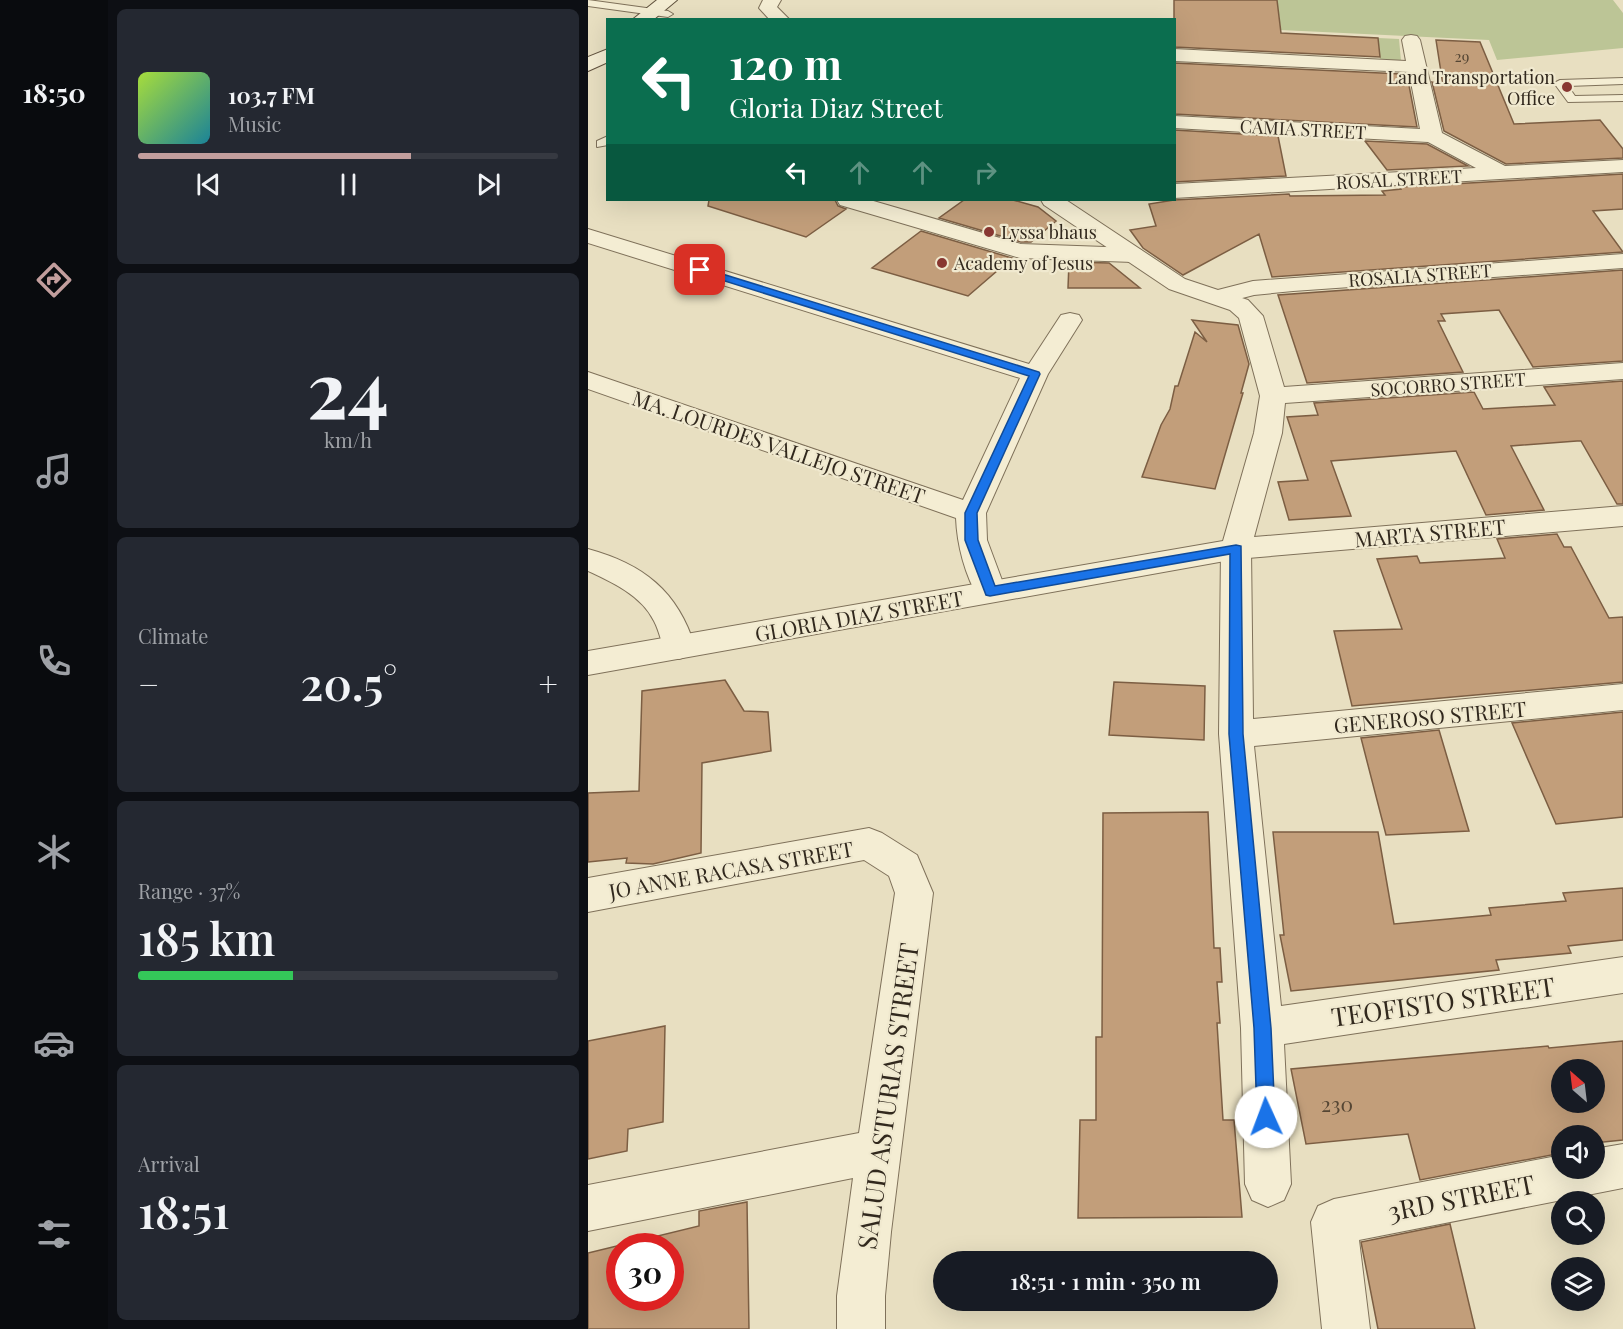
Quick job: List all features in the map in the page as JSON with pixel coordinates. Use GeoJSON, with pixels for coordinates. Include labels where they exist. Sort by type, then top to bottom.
{"type":"FeatureCollection","features":[{"type":"Feature","properties":{"kind":"street"},"geometry":{"type":"LineString","coordinates":[[658,13],[688,0]]}},
{"type":"Feature","properties":{"kind":"street"},"geometry":{"type":"LineString","coordinates":[[772,0],[768,8],[779,18]]}},
{"type":"Feature","properties":{"kind":"street"},"geometry":{"type":"LineString","coordinates":[[1411,40],[1432,136],[1502,174]]}},
{"type":"Feature","properties":{"kind":"street"},"geometry":{"type":"LineString","coordinates":[[588,52],[606,43]]}},
{"type":"Feature","properties":{"kind":"street"},"geometry":{"type":"LineString","coordinates":[[588,65],[606,55]]}},
{"type":"Feature","properties":{"kind":"street"},"geometry":{"type":"LineString","coordinates":[[1176,55],[1418,67]]}},
{"type":"Feature","properties":{"kind":"street","name":"CAMIA STREET"},"geometry":{"type":"LineString","coordinates":[[1176,122],[1432,136]]}},
{"type":"Feature","properties":{"kind":"street","name":"ROSAL STREET"},"geometry":{"type":"LineString","coordinates":[[1176,191],[1623,166]]}},
{"type":"Feature","properties":{"kind":"street"},"geometry":{"type":"LineString","coordinates":[[851,201],[1020,250],[1133,255]]}},
{"type":"Feature","properties":{"kind":"street"},"geometry":{"type":"LineString","coordinates":[[1054,201],[1177,284],[1239,305],[1251,316],[1273,396],[1268,434],[1236,549],[1236,734],[1262,1028],[1268,1184]]}},
{"type":"Feature","properties":{"kind":"street"},"geometry":{"type":"LineString","coordinates":[[588,236],[1035,374]]}},
{"type":"Feature","properties":{"kind":"street","name":"ROSALIA STREET"},"geometry":{"type":"LineString","coordinates":[[1219,297],[1253,288],[1293,284],[1623,261]]}},
{"type":"Feature","properties":{"kind":"street"},"geometry":{"type":"LineString","coordinates":[[990,591],[972,540],[971,513],[1035,374],[1070,320]]}},
{"type":"Feature","properties":{"kind":"street","name":"SOCORRO STREET"},"geometry":{"type":"LineString","coordinates":[[1273,396],[1623,371]]}},
{"type":"Feature","properties":{"kind":"street","name":"MA. LOURDES VALLEJO STREET"},"geometry":{"type":"LineString","coordinates":[[588,380],[971,513]]}},
{"type":"Feature","properties":{"kind":"street","name":"MARTA STREET"},"geometry":{"type":"LineString","coordinates":[[1236,549],[1623,516]]}},
{"type":"Feature","properties":{"kind":"street","name":"GLORIA DIAZ STREET"},"geometry":{"type":"LineString","coordinates":[[588,663],[1236,549]]}},
{"type":"Feature","properties":{"kind":"street"},"geometry":{"type":"LineString","coordinates":[[588,559],[633,580],[655,598],[669,616],[679,647]]}},
{"type":"Feature","properties":{"kind":"street","name":"GENEROSO STREET"},"geometry":{"type":"LineString","coordinates":[[1236,734],[1623,697]]}},
{"type":"Feature","properties":{"kind":"street","name":"JO ANNE RACASA STREET"},"geometry":{"type":"LineString","coordinates":[[588,896],[869,844],[904,866]]}},
{"type":"Feature","properties":{"kind":"street","name":"SALUD ASTURIAS STREET"},"geometry":{"type":"LineString","coordinates":[[861,1329],[861,1296],[914,893],[904,866]]}},
{"type":"Feature","properties":{"kind":"street","name":"TEOFISTO STREET"},"geometry":{"type":"LineString","coordinates":[[1262,1028],[1623,975]]}},
{"type":"Feature","properties":{"kind":"street"},"geometry":{"type":"LineString","coordinates":[[588,1208],[879,1151]]}},
{"type":"Feature","properties":{"kind":"street","name":"3RD STREET"},"geometry":{"type":"LineString","coordinates":[[1346,1329],[1334,1222],[1623,1166]]}},
{"type":"Feature","properties":{"kind":"lane"},"geometry":{"type":"LineString","coordinates":[[588,3],[658,13]]}},
{"type":"Feature","properties":{"kind":"lane"},"geometry":{"type":"LineString","coordinates":[[595,14],[609,6]]}},
{"type":"Feature","properties":{"kind":"lane"},"geometry":{"type":"LineString","coordinates":[[1623,69],[1554,75],[1572,100],[1623,98]]}},
{"type":"Feature","properties":{"kind":"lane"},"geometry":{"type":"LineString","coordinates":[[1560,83],[1623,81]]}},
{"type":"Feature","properties":{"kind":"green space"},"geometry":{"type":"Polygon","coordinates":[[[1277,0],[1613,0],[1623,13],[1623,48],[1497,60],[1489,40],[1281,30],[1277,0]]]}},
{"type":"Feature","properties":{"kind":"green space"},"geometry":{"type":"Polygon","coordinates":[[[1378,38],[1399,39],[1401,61],[1380,60],[1378,38]]]}},
{"type":"Feature","properties":{"kind":"building"},"geometry":{"type":"Polygon","coordinates":[[[1174,0],[1277,0],[1281,33],[1378,38],[1380,57],[1176,47],[1176,18],[1174,18],[1174,0]]]}},
{"type":"Feature","properties":{"kind":"building"},"geometry":{"type":"Polygon","coordinates":[[[1436,40],[1480,42],[1514,124],[1600,120],[1623,149],[1623,158],[1506,164],[1444,131],[1432,82],[1443,85],[1436,40]]]}},
{"type":"Feature","properties":{"kind":"building"},"geometry":{"type":"Polygon","coordinates":[[[1176,63],[1407,75],[1417,127],[1176,114],[1176,63]]]}},
{"type":"Feature","properties":{"kind":"building"},"geometry":{"type":"Polygon","coordinates":[[[1176,130],[1278,136],[1286,176],[1176,182],[1176,130]]]}},
{"type":"Feature","properties":{"kind":"building"},"geometry":{"type":"Polygon","coordinates":[[[1365,141],[1427,144],[1468,166],[1387,170],[1365,141]]]}},
{"type":"Feature","properties":{"kind":"building"},"geometry":{"type":"Polygon","coordinates":[[[1623,174],[1623,209],[1593,211],[1623,252],[1272,277],[1259,234],[1183,275],[1143,248],[1130,230],[1156,226],[1149,204],[1168,201],[1289,194],[1290,196],[1385,195],[1382,191],[1401,189],[1400,187],[1623,174]]]}},
{"type":"Feature","properties":{"kind":"building"},"geometry":{"type":"Polygon","coordinates":[[[709,201],[836,201],[838,206],[846,209],[806,237],[708,206],[709,201]]]}},
{"type":"Feature","properties":{"kind":"building"},"geometry":{"type":"Polygon","coordinates":[[[963,201],[1017,201],[1038,207],[1056,221],[1031,242],[1021,242],[939,218],[963,201]]]}},
{"type":"Feature","properties":{"kind":"building","name":"Academy of Jesus"},"geometry":{"type":"Polygon","coordinates":[[[921,231],[1012,258],[968,296],[872,268],[921,231]]]}},
{"type":"Feature","properties":{"kind":"building"},"geometry":{"type":"Polygon","coordinates":[[[1069,262],[1109,263],[1140,288],[1068,288],[1069,262]]]}},
{"type":"Feature","properties":{"kind":"building"},"geometry":{"type":"Polygon","coordinates":[[[1623,270],[1623,361],[1533,367],[1499,310],[1441,314],[1445,321],[1438,321],[1463,372],[1307,383],[1278,295],[1623,270]]]}},
{"type":"Feature","properties":{"kind":"building"},"geometry":{"type":"Polygon","coordinates":[[[1192,320],[1238,325],[1249,364],[1241,393],[1243,393],[1215,489],[1142,477],[1161,425],[1170,409],[1175,386],[1178,386],[1195,332],[1207,342],[1192,320]]]}},
{"type":"Feature","properties":{"kind":"building"},"geometry":{"type":"Polygon","coordinates":[[[1623,381],[1623,504],[1617,504],[1581,441],[1577,441],[1511,446],[1544,510],[1486,515],[1456,451],[1331,461],[1351,516],[1289,520],[1278,482],[1308,480],[1287,417],[1318,415],[1314,403],[1474,392],[1483,409],[1555,405],[1544,387],[1623,381]]]}},
{"type":"Feature","properties":{"kind":"building"},"geometry":{"type":"Polygon","coordinates":[[[1557,534],[1564,547],[1571,547],[1609,618],[1623,617],[1623,682],[1352,706],[1334,631],[1402,629],[1377,559],[1417,556],[1420,563],[1505,558],[1497,539],[1557,534]]]}},
{"type":"Feature","properties":{"kind":"building"},"geometry":{"type":"Polygon","coordinates":[[[725,680],[744,711],[768,712],[771,751],[702,763],[701,853],[653,864],[626,863],[627,858],[588,862],[588,793],[639,791],[642,691],[725,680]]]}},
{"type":"Feature","properties":{"kind":"building"},"geometry":{"type":"Polygon","coordinates":[[[1114,682],[1205,686],[1204,740],[1109,735],[1114,682]]]}},
{"type":"Feature","properties":{"kind":"building"},"geometry":{"type":"Polygon","coordinates":[[[1623,712],[1623,817],[1556,824],[1512,723],[1623,712]]]}},
{"type":"Feature","properties":{"kind":"building"},"geometry":{"type":"Polygon","coordinates":[[[1439,730],[1469,831],[1386,835],[1361,738],[1439,730]]]}},
{"type":"Feature","properties":{"kind":"building"},"geometry":{"type":"Polygon","coordinates":[[[1208,812],[1214,948],[1220,948],[1222,982],[1217,982],[1220,1023],[1217,1023],[1223,1120],[1234,1120],[1242,1217],[1078,1218],[1080,1120],[1096,1120],[1096,1037],[1102,1037],[1103,813],[1208,812]]]}},
{"type":"Feature","properties":{"kind":"building"},"geometry":{"type":"Polygon","coordinates":[[[1273,832],[1378,832],[1394,924],[1491,915],[1489,908],[1566,901],[1563,893],[1623,888],[1623,940],[1568,946],[1571,953],[1496,960],[1499,970],[1291,991],[1280,935],[1284,935],[1273,832]]]}},
{"type":"Feature","properties":{"kind":"building"},"geometry":{"type":"Polygon","coordinates":[[[665,1026],[663,1122],[628,1129],[627,1151],[588,1159],[588,1041],[665,1026]]]}},
{"type":"Feature","properties":{"kind":"building"},"geometry":{"type":"Polygon","coordinates":[[[1623,1041],[1623,1140],[1605,1142],[1605,1125],[1551,1125],[1551,1155],[1420,1180],[1408,1134],[1306,1144],[1291,1069],[1548,1046],[1549,1048],[1623,1041]]]}},
{"type":"Feature","properties":{"kind":"building"},"geometry":{"type":"Polygon","coordinates":[[[747,1202],[749,1329],[588,1329],[588,1253],[606,1249],[606,1311],[684,1311],[684,1233],[670,1233],[699,1226],[699,1211],[747,1202]]]}},
{"type":"Feature","properties":{"kind":"building"},"geometry":{"type":"Polygon","coordinates":[[[1450,1224],[1475,1329],[1378,1329],[1361,1242],[1450,1224]]]}},
{"type":"Feature","properties":{"kind":"place","name":"Land Transportation Office"},"geometry":{"type":"Point","coordinates":[1567,87]}},
{"type":"Feature","properties":{"kind":"place","name":"Lyssa bhaus"},"geometry":{"type":"Point","coordinates":[989,232]}},
{"type":"Feature","properties":{"kind":"place","name":"Academy of Jesus"},"geometry":{"type":"Point","coordinates":[942,263]}},
{"type":"Feature","properties":{"kind":"route"},"geometry":{"type":"LineString","coordinates":[[700,270],[1035,374],[971,513],[972,540],[990,591],[1236,549],[1236,734],[1262,1028],[1266,1117]]}}]}
